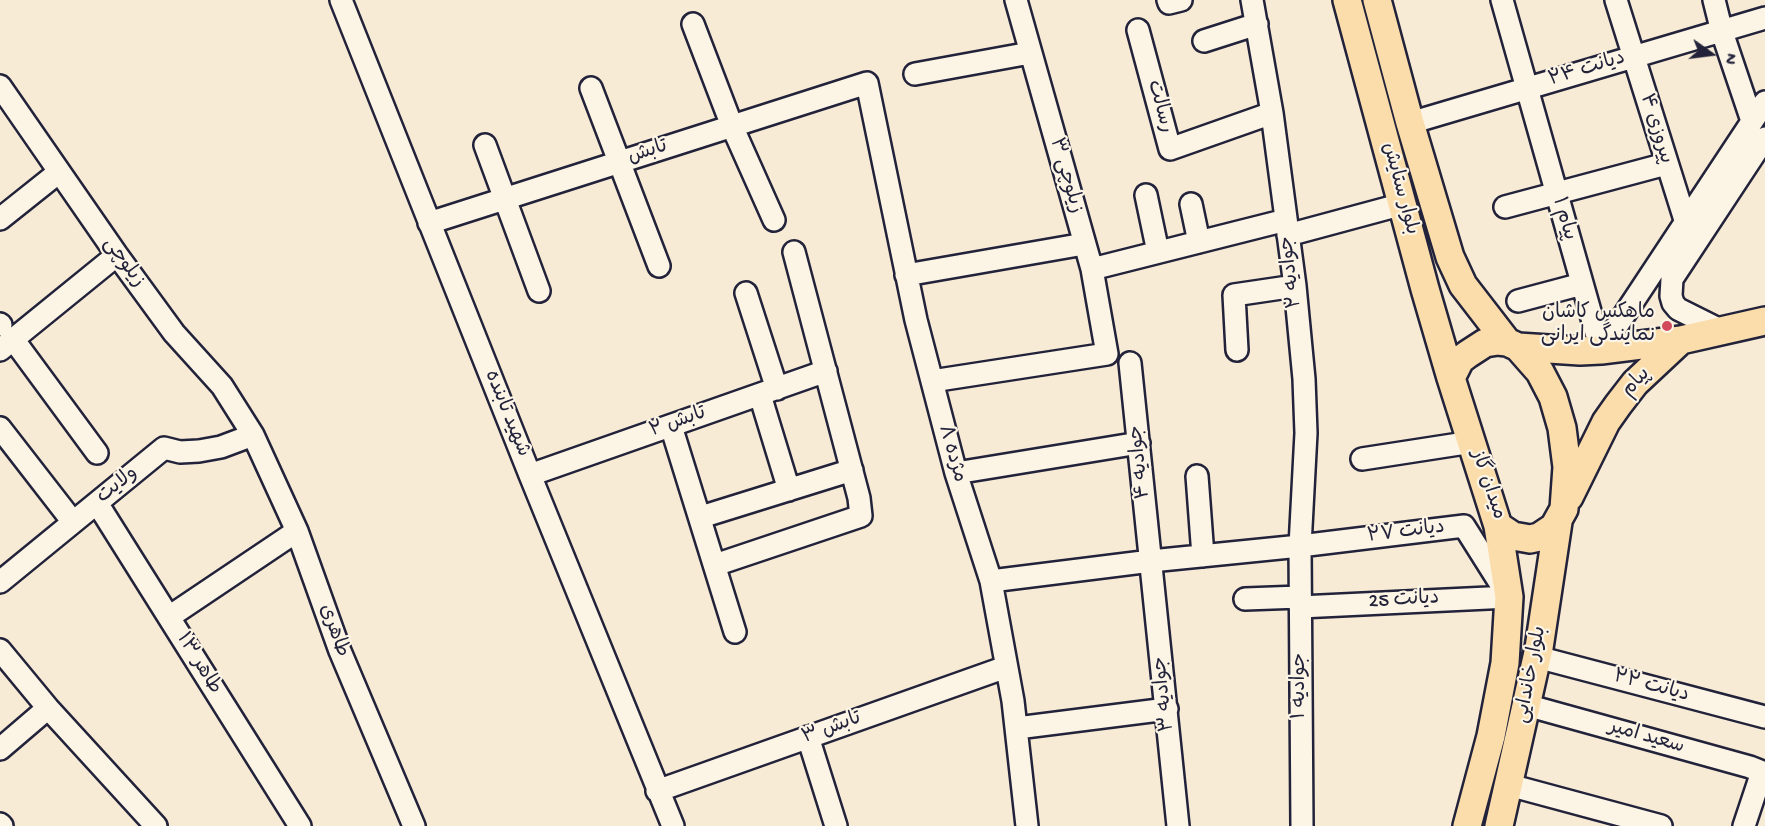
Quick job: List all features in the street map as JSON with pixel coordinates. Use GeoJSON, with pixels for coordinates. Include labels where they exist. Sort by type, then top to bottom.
{"type":"FeatureCollection","features":[{"type":"Feature","properties":{"kind":"main road","name":"بلوار ستایش"},"geometry":{"type":"LineString","coordinates":[[1347,0],[1451,378]]}},
{"type":"Feature","properties":{"kind":"main road","name":"بلوار ستایش"},"geometry":{"type":"LineString","coordinates":[[1377,0],[1410,123],[1450,257],[1463,285],[1513,345]]}},
{"type":"Feature","properties":{"kind":"main road"},"geometry":{"type":"LineString","coordinates":[[1365,63],[1392,54]]}},
{"type":"Feature","properties":{"kind":"main road"},"geometry":{"type":"LineString","coordinates":[[1451,378],[1460,360],[1475,347],[1491,342],[1580,351],[1600,350],[1681,340],[1765,321]]}},
{"type":"Feature","properties":{"kind":"main road","name":"پیام"},"geometry":{"type":"LineString","coordinates":[[1561,516],[1606,422],[1635,383],[1681,340]]}},
{"type":"Feature","properties":{"kind":"main road"},"geometry":{"type":"LineString","coordinates":[[1513,345],[1544,378],[1558,412],[1567,467],[1561,516]]}},
{"type":"Feature","properties":{"kind":"main road","name":"میدان گاز"},"geometry":{"type":"LineString","coordinates":[[1451,378],[1498,526],[1513,536],[1530,539],[1547,533],[1561,516]]}},
{"type":"Feature","properties":{"kind":"main road","name":"بلوار خاندایی"},"geometry":{"type":"LineString","coordinates":[[1498,826],[1537,657],[1561,516]]}},
{"type":"Feature","properties":{"kind":"main road","name":"بلوار خاندایی"},"geometry":{"type":"LineString","coordinates":[[1467,826],[1491,736],[1505,663],[1509,597],[1498,526]]}},
{"type":"Feature","properties":{"kind":"street","name":"شهید تابنده"},"geometry":{"type":"LineString","coordinates":[[342,0],[429,223],[673,826]]}},
{"type":"Feature","properties":{"kind":"street","name":"زیلوچی ۳"},"geometry":{"type":"LineString","coordinates":[[932,381],[1107,354],[1092,269],[1016,0]]}},
{"type":"Feature","properties":{"kind":"street","name":"جوادیه ۲"},"geometry":{"type":"LineString","coordinates":[[1252,0],[1272,113],[1295,286],[1305,409],[1300,546]]}},
{"type":"Feature","properties":{"kind":"street","name":"پیام ۱"},"geometry":{"type":"LineString","coordinates":[[1502,0],[1600,350]]}},
{"type":"Feature","properties":{"kind":"street","name":"پیروزی ۴"},"geometry":{"type":"LineString","coordinates":[[1616,0],[1686,223]]}},
{"type":"Feature","properties":{"kind":"street"},"geometry":{"type":"LineString","coordinates":[[1714,0],[1722,32],[1752,121]]}},
{"type":"Feature","properties":{"kind":"street","name":"دیانت ۲۴"},"geometry":{"type":"LineString","coordinates":[[1410,123],[1765,18]]}},
{"type":"Feature","properties":{"kind":"street"},"geometry":{"type":"LineString","coordinates":[[693,24],[732,126],[774,220]]}},
{"type":"Feature","properties":{"kind":"street"},"geometry":{"type":"LineString","coordinates":[[1203,41],[1257,24]]}},
{"type":"Feature","properties":{"kind":"street","name":"رسالت"},"geometry":{"type":"LineString","coordinates":[[1138,30],[1170,149],[1272,113]]}},
{"type":"Feature","properties":{"kind":"street"},"geometry":{"type":"LineString","coordinates":[[915,74],[1030,53]]}},
{"type":"Feature","properties":{"kind":"street","name":"تابش"},"geometry":{"type":"LineString","coordinates":[[429,223],[867,83]]}},
{"type":"Feature","properties":{"kind":"street","name":"مژده ۸"},"geometry":{"type":"LineString","coordinates":[[867,83],[906,275],[932,381],[956,473],[991,581],[1017,728],[1027,826]]}},
{"type":"Feature","properties":{"kind":"street","name":"زیلوچی"},"geometry":{"type":"LineString","coordinates":[[0,86],[117,255],[174,333],[222,386],[253,435]]}},
{"type":"Feature","properties":{"kind":"street"},"geometry":{"type":"LineString","coordinates":[[591,88],[659,266]]}},
{"type":"Feature","properties":{"kind":"street"},"geometry":{"type":"LineString","coordinates":[[1722,331],[1678,309],[1673,303],[1672,279],[1733,169],[1752,121],[1765,102]]}},
{"type":"Feature","properties":{"kind":"street"},"geometry":{"type":"LineString","coordinates":[[1600,350],[1686,223],[1733,169],[1765,138]]}},
{"type":"Feature","properties":{"kind":"street"},"geometry":{"type":"LineString","coordinates":[[485,145],[539,291]]}},
{"type":"Feature","properties":{"kind":"street"},"geometry":{"type":"LineString","coordinates":[[1505,207],[1666,164]]}},
{"type":"Feature","properties":{"kind":"street"},"geometry":{"type":"LineString","coordinates":[[0,219],[59,172]]}},
{"type":"Feature","properties":{"kind":"street"},"geometry":{"type":"LineString","coordinates":[[1146,195],[1158,252]]}},
{"type":"Feature","properties":{"kind":"street"},"geometry":{"type":"LineString","coordinates":[[1191,204],[1199,242]]}},
{"type":"Feature","properties":{"kind":"street"},"geometry":{"type":"LineString","coordinates":[[1092,269],[1199,242],[1403,204]]}},
{"type":"Feature","properties":{"kind":"street"},"geometry":{"type":"LineString","coordinates":[[906,275],[1084,244]]}},
{"type":"Feature","properties":{"kind":"street"},"geometry":{"type":"LineString","coordinates":[[715,565],[861,516],[852,470],[794,252]]}},
{"type":"Feature","properties":{"kind":"street"},"geometry":{"type":"LineString","coordinates":[[97,453],[3,334],[117,255]]}},
{"type":"Feature","properties":{"kind":"street"},"geometry":{"type":"LineString","coordinates":[[1518,301],[1582,284]]}},
{"type":"Feature","properties":{"kind":"street"},"geometry":{"type":"LineString","coordinates":[[1237,350],[1234,295],[1295,286]]}},
{"type":"Feature","properties":{"kind":"street"},"geometry":{"type":"LineString","coordinates":[[746,292],[789,490]]}},
{"type":"Feature","properties":{"kind":"street","name":"جوادیه ۴"},"geometry":{"type":"LineString","coordinates":[[1130,363],[1151,561]]}},
{"type":"Feature","properties":{"kind":"street","name":"تابش ۲"},"geometry":{"type":"LineString","coordinates":[[530,475],[826,371]]}},
{"type":"Feature","properties":{"kind":"street"},"geometry":{"type":"LineString","coordinates":[[671,426],[735,632]]}},
{"type":"Feature","properties":{"kind":"street"},"geometry":{"type":"LineString","coordinates":[[0,428],[73,522]]}},
{"type":"Feature","properties":{"kind":"street","name":"ولایت"},"geometry":{"type":"LineString","coordinates":[[0,582],[164,448],[180,452],[199,452],[221,447],[253,435]]}},
{"type":"Feature","properties":{"kind":"street","name":"طاهری"},"geometry":{"type":"LineString","coordinates":[[253,435],[297,531],[340,651],[414,826]]}},
{"type":"Feature","properties":{"kind":"street"},"geometry":{"type":"LineString","coordinates":[[1362,459],[1472,442]]}},
{"type":"Feature","properties":{"kind":"street"},"geometry":{"type":"LineString","coordinates":[[956,473],[1139,443]]}},
{"type":"Feature","properties":{"kind":"street"},"geometry":{"type":"LineString","coordinates":[[701,518],[852,470]]}},
{"type":"Feature","properties":{"kind":"street"},"geometry":{"type":"LineString","coordinates":[[1197,476],[1203,556]]}},
{"type":"Feature","properties":{"kind":"street","name":"طاهر ۱۳"},"geometry":{"type":"LineString","coordinates":[[97,503],[300,826]]}},
{"type":"Feature","properties":{"kind":"street","name":"دیانت ۲۷"},"geometry":{"type":"LineString","coordinates":[[1300,546],[1464,526],[1509,597]]}},
{"type":"Feature","properties":{"kind":"street"},"geometry":{"type":"LineString","coordinates":[[169,617],[297,531]]}},
{"type":"Feature","properties":{"kind":"street"},"geometry":{"type":"LineString","coordinates":[[991,581],[1151,561],[1300,546]]}},
{"type":"Feature","properties":{"kind":"street","name":"جوادیه ۱"},"geometry":{"type":"LineString","coordinates":[[1300,546],[1302,826]]}},
{"type":"Feature","properties":{"kind":"street","name":"جوادیه ۳"},"geometry":{"type":"LineString","coordinates":[[1151,561],[1178,826]]}},
{"type":"Feature","properties":{"kind":"street","name":"دیانت 25"},"geometry":{"type":"LineString","coordinates":[[1245,599],[1300,602],[1509,597]]}},
{"type":"Feature","properties":{"kind":"street"},"geometry":{"type":"LineString","coordinates":[[0,650],[48,708],[156,826]]}},
{"type":"Feature","properties":{"kind":"street","name":"دیانت ۲۲"},"geometry":{"type":"LineString","coordinates":[[1537,657],[1765,717]]}},
{"type":"Feature","properties":{"kind":"street","name":"تابش ۳"},"geometry":{"type":"LineString","coordinates":[[657,791],[1006,667]]}},
{"type":"Feature","properties":{"kind":"street","name":"سعید امیر"},"geometry":{"type":"LineString","coordinates":[[1526,705],[1764,773]]}},
{"type":"Feature","properties":{"kind":"street"},"geometry":{"type":"LineString","coordinates":[[0,749],[48,708]]}},
{"type":"Feature","properties":{"kind":"street"},"geometry":{"type":"LineString","coordinates":[[1017,728],[1167,709]]}},
{"type":"Feature","properties":{"kind":"street"},"geometry":{"type":"LineString","coordinates":[[808,737],[836,826]]}},
{"type":"Feature","properties":{"kind":"street"},"geometry":{"type":"LineString","coordinates":[[1744,826],[1764,773]]}},
{"type":"Feature","properties":{"kind":"street"},"geometry":{"type":"LineString","coordinates":[[1509,785],[1660,826]]}},
{"type":"Feature","properties":{"kind":"place","name":"ماهکس کاشان نمایندگی ایرانی"},"geometry":{"type":"Point","coordinates":[1667,326]}}]}
